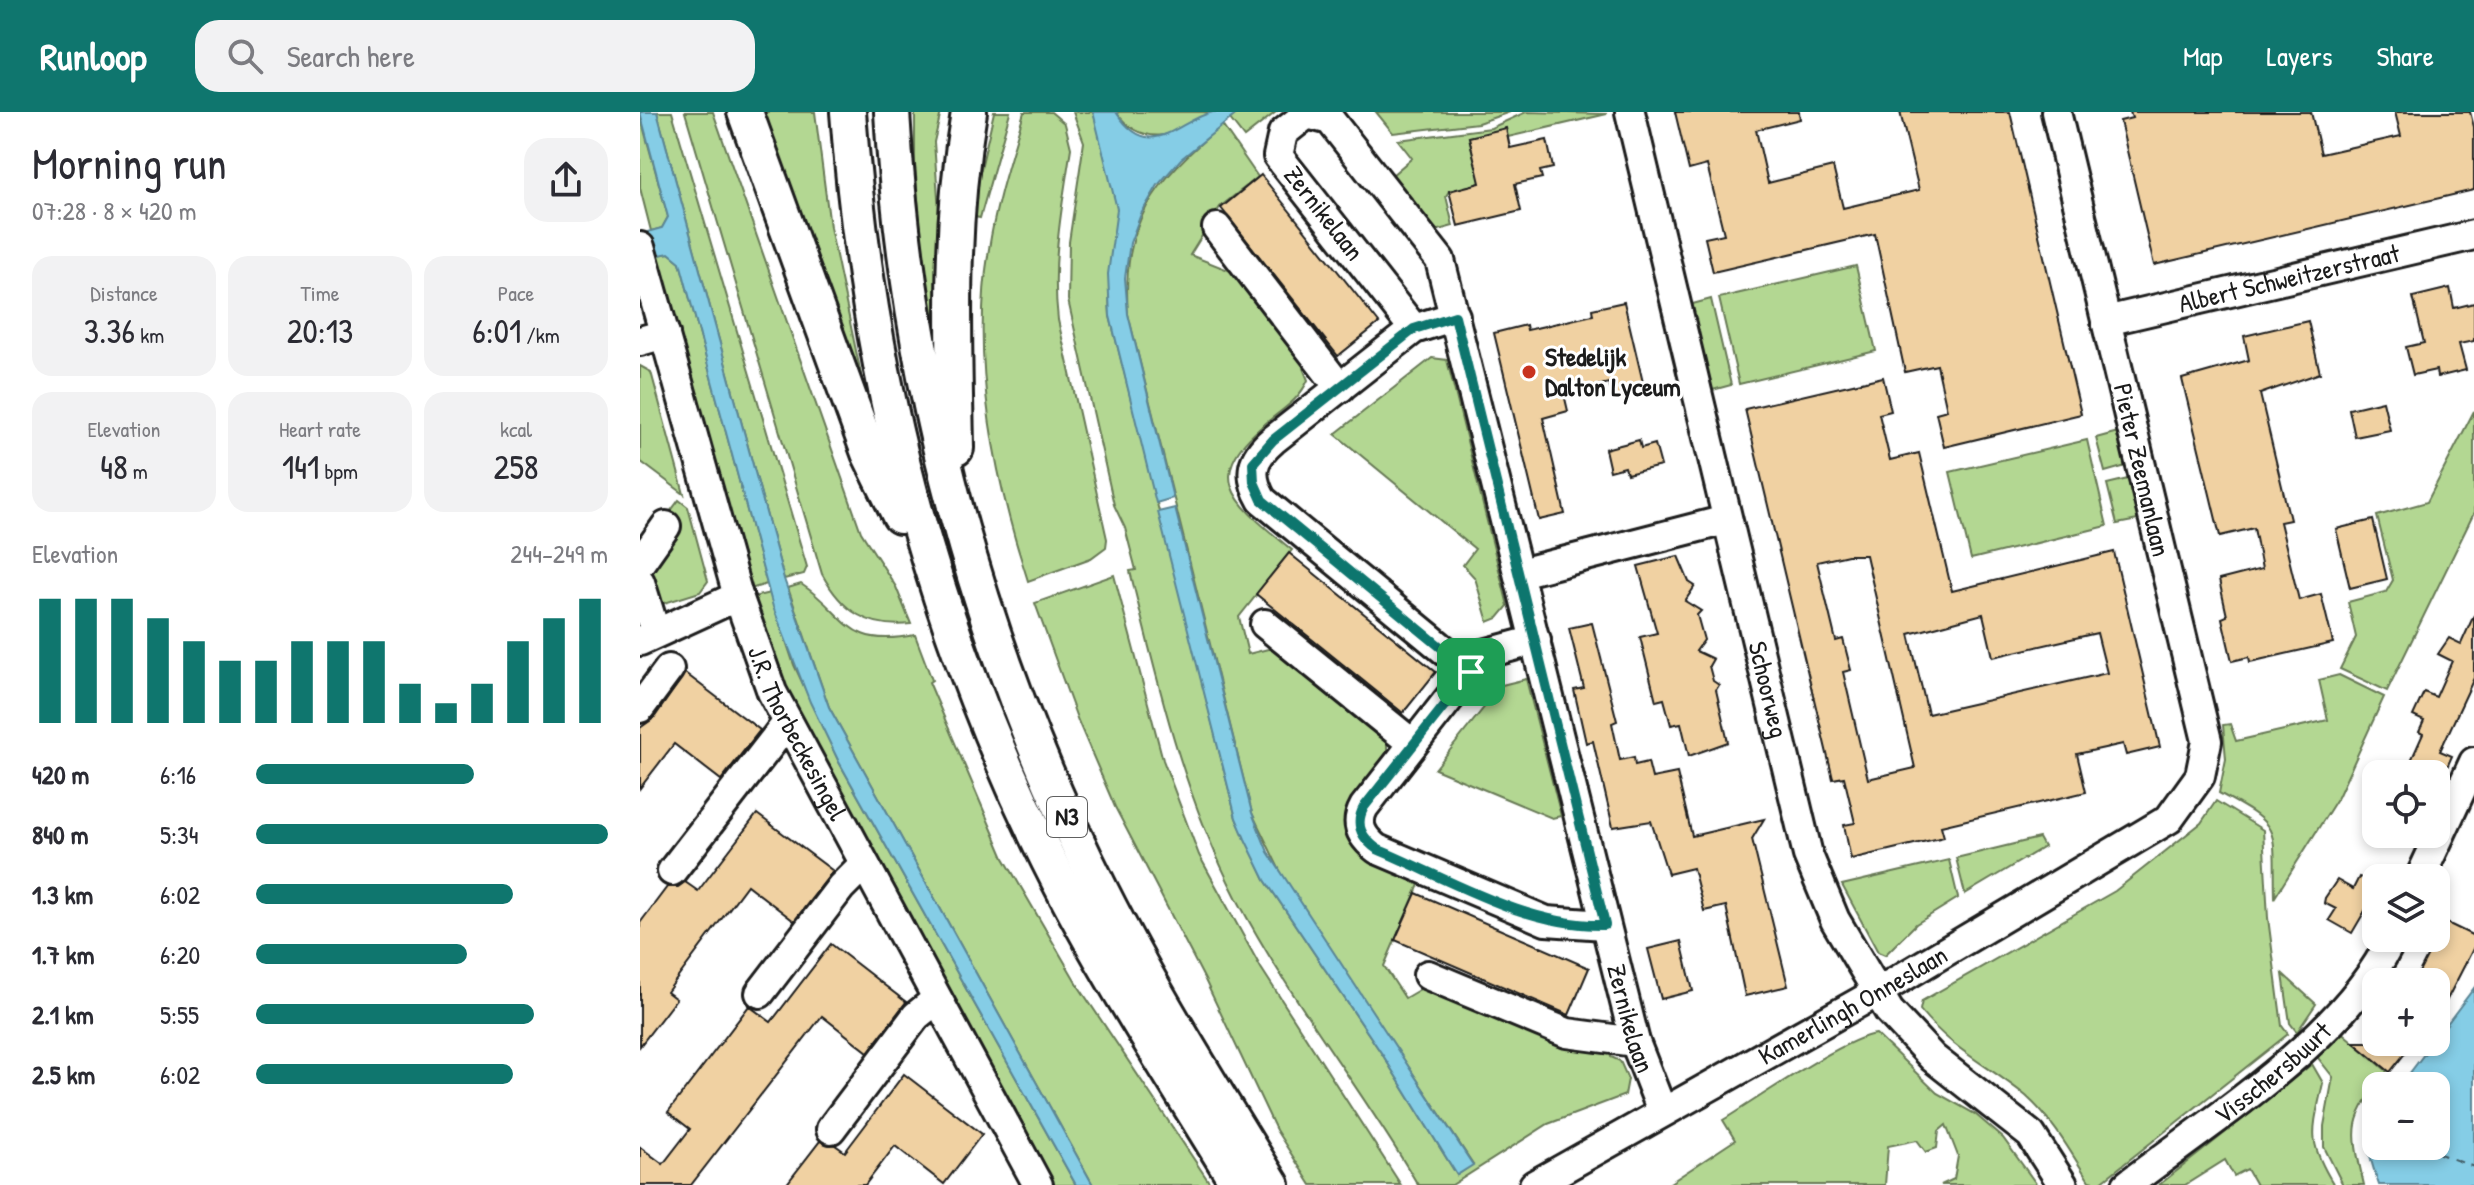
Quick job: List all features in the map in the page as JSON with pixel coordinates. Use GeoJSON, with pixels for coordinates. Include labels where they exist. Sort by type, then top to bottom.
{"type":"FeatureCollection","features":[{"type":"Feature","properties":{"kind":"main road","name":"N3"},"geometry":{"type":"LineString","coordinates":[[745,112],[869,453],[935,584]]}},
{"type":"Feature","properties":{"kind":"main road","name":"N3"},"geometry":{"type":"LineString","coordinates":[[848,112],[863,268],[878,366],[935,584],[973,691],[1042,846],[1132,1012],[1239,1185]]}},
{"type":"Feature","properties":{"kind":"main road","name":"N3"},"geometry":{"type":"LineString","coordinates":[[892,112],[906,262],[933,414],[956,512],[1031,736],[1102,892],[1146,976],[1272,1185]]}},
{"type":"Feature","properties":{"kind":"main road","name":"N3"},"geometry":{"type":"LineString","coordinates":[[956,512],[953,245],[957,187],[969,112]]}},
{"type":"Feature","properties":{"kind":"street","name":"Schoorweg"},"geometry":{"type":"LineString","coordinates":[[1630,112],[1808,855],[1835,920],[1876,993],[1933,1058],[2031,1135],[2063,1185]]}},
{"type":"Feature","properties":{"kind":"street","name":"Pieter Zeemanlaan"},"geometry":{"type":"LineString","coordinates":[[2056,112],[2207,741],[2200,776],[2169,819]]}},
{"type":"Feature","properties":{"kind":"street","name":"Zernikelaan"},"geometry":{"type":"LineString","coordinates":[[1414,329],[1278,156],[1283,133],[1307,114],[1330,120],[1440,260],[1635,1042],[1662,1111]]}},
{"type":"Feature","properties":{"kind":"street"},"geometry":{"type":"LineString","coordinates":[[1217,228],[1340,388]]}},
{"type":"Feature","properties":{"kind":"street","name":"Albert Schweitzerstraat"},"geometry":{"type":"LineString","coordinates":[[2106,321],[2474,235]]}},
{"type":"Feature","properties":{"kind":"street","name":"J.R. Thorbeckesingel"},"geometry":{"type":"LineString","coordinates":[[642,256],[652,337],[772,692],[1038,1185]]}},
{"type":"Feature","properties":{"kind":"street"},"geometry":{"type":"LineString","coordinates":[[1455,316],[1414,329],[1257,454],[1252,472],[1259,494],[1471,672]]}},
{"type":"Feature","properties":{"kind":"street"},"geometry":{"type":"LineString","coordinates":[[1520,573],[1726,520]]}},
{"type":"Feature","properties":{"kind":"street"},"geometry":{"type":"LineString","coordinates":[[640,563],[666,526]]}},
{"type":"Feature","properties":{"kind":"street"},"geometry":{"type":"LineString","coordinates":[[640,582],[648,636],[738,596]]}},
{"type":"Feature","properties":{"kind":"street"},"geometry":{"type":"LineString","coordinates":[[1265,624],[1413,744]]}},
{"type":"Feature","properties":{"kind":"street"},"geometry":{"type":"LineString","coordinates":[[1536,640],[1484,654],[1361,812],[1359,824],[1369,843],[1546,921],[1577,926],[1605,925]]}},
{"type":"Feature","properties":{"kind":"street"},"geometry":{"type":"LineString","coordinates":[[640,708],[669,669]]}},
{"type":"Feature","properties":{"kind":"street"},"geometry":{"type":"LineString","coordinates":[[672,871],[787,723]]}},
{"type":"Feature","properties":{"kind":"street"},"geometry":{"type":"LineString","coordinates":[[2427,864],[2474,762]]}},
{"type":"Feature","properties":{"kind":"street","name":"Kamerlingh Onneslaan"},"geometry":{"type":"LineString","coordinates":[[1534,1185],[1876,993],[2169,819]]}},
{"type":"Feature","properties":{"kind":"street"},"geometry":{"type":"LineString","coordinates":[[760,993],[841,887],[864,864]]}},
{"type":"Feature","properties":{"kind":"street","name":"Visschersbuurt"},"geometry":{"type":"LineString","coordinates":[[2127,1185],[2305,1048],[2377,971],[2386,952]]}},
{"type":"Feature","properties":{"kind":"street"},"geometry":{"type":"LineString","coordinates":[[1428,975],[1567,1033],[1635,1042]]}},
{"type":"Feature","properties":{"kind":"street"},"geometry":{"type":"LineString","coordinates":[[831,1129],[916,1016],[937,999]]}},
{"type":"Feature","properties":{"kind":"green space"},"geometry":{"type":"Polygon","coordinates":[[[657,112],[672,112],[807,567],[804,574],[784,579],[657,112]]]}},
{"type":"Feature","properties":{"kind":"green space"},"geometry":{"type":"Polygon","coordinates":[[[685,112],[713,112],[861,532],[896,587],[911,624],[882,624],[858,615],[838,598],[822,574],[685,112]]]}},
{"type":"Feature","properties":{"kind":"green space"},"geometry":{"type":"Polygon","coordinates":[[[761,112],[815,112],[830,227],[876,446],[761,112]]]}},
{"type":"Feature","properties":{"kind":"green space"},"geometry":{"type":"Polygon","coordinates":[[[915,112],[941,112],[934,142],[948,335],[930,340],[915,164],[915,112]]]}},
{"type":"Feature","properties":{"kind":"green space"},"geometry":{"type":"Polygon","coordinates":[[[994,112],[1010,112],[980,218],[970,216],[994,112]]]}},
{"type":"Feature","properties":{"kind":"green space"},"geometry":{"type":"Polygon","coordinates":[[[1024,112],[1051,112],[1065,124],[1071,148],[1057,255],[1058,320],[1107,539],[1106,547],[1091,558],[1028,581],[996,459],[984,375],[983,332],[984,290],[992,231],[1024,112]]]}},
{"type":"Feature","properties":{"kind":"green space"},"geometry":{"type":"Polygon","coordinates":[[[1073,112],[1093,112],[1112,173],[1117,210],[1110,316],[1236,818],[1265,880],[1384,1057],[1457,1175],[1473,1164],[1284,879],[1252,813],[1128,314],[1130,254],[1147,206],[1178,166],[1222,125],[1258,177],[1220,207],[1190,255],[1236,273],[1309,363],[1303,368],[1308,380],[1301,392],[1248,439],[1235,457],[1230,474],[1232,489],[1241,503],[1292,550],[1239,617],[1248,654],[1276,647],[1387,738],[1387,756],[1350,804],[1421,880],[1384,966],[1405,998],[1427,985],[1581,1051],[1610,1049],[1611,1057],[1620,1061],[1628,1079],[1625,1095],[1548,1124],[1452,1185],[1418,1185],[1257,936],[1201,820],[1174,738],[1140,613],[1130,571],[1136,570],[1125,528],[1114,505],[1068,300],[1069,242],[1084,142],[1073,112]]]}},
{"type":"Feature","properties":{"kind":"green space"},"geometry":{"type":"Polygon","coordinates":[[[1116,112],[1211,112],[1174,133],[1149,135],[1127,124],[1116,112]]]}},
{"type":"Feature","properties":{"kind":"green space"},"geometry":{"type":"Polygon","coordinates":[[[1239,112],[1276,112],[1244,137],[1230,119],[1239,112]]]}},
{"type":"Feature","properties":{"kind":"green space"},"geometry":{"type":"Polygon","coordinates":[[[1376,112],[1510,112],[1478,123],[1393,133],[1376,112]]]}},
{"type":"Feature","properties":{"kind":"green space"},"geometry":{"type":"Polygon","coordinates":[[[1526,112],[1607,114],[1508,137],[1469,137],[1475,162],[1485,182],[1449,191],[1446,196],[1453,226],[1435,231],[1391,176],[1412,158],[1398,140],[1491,128],[1526,112]]]}},
{"type":"Feature","properties":{"kind":"green space"},"geometry":{"type":"Polygon","coordinates":[[[640,115],[668,217],[662,228],[651,231],[640,188],[640,115]]]}},
{"type":"Feature","properties":{"kind":"green space"},"geometry":{"type":"Polygon","coordinates":[[[669,253],[680,262],[767,584],[750,589],[658,255],[669,253]]]}},
{"type":"Feature","properties":{"kind":"green space"},"geometry":{"type":"Polygon","coordinates":[[[1856,266],[1876,351],[1739,384],[1719,298],[1856,266]]]}},
{"type":"Feature","properties":{"kind":"green space"},"geometry":{"type":"Polygon","coordinates":[[[1711,299],[1731,385],[1709,391],[1689,305],[1711,299]]]}},
{"type":"Feature","properties":{"kind":"green space"},"geometry":{"type":"Polygon","coordinates":[[[1432,358],[1447,360],[1508,606],[1498,618],[1488,622],[1475,578],[1463,565],[1475,549],[1335,434],[1432,358]]]}},
{"type":"Feature","properties":{"kind":"green space"},"geometry":{"type":"Polygon","coordinates":[[[640,366],[651,372],[684,494],[640,461],[640,366]]]}},
{"type":"Feature","properties":{"kind":"green space"},"geometry":{"type":"Polygon","coordinates":[[[2474,411],[2474,513],[2387,691],[2340,669],[2356,637],[2348,602],[2386,592],[2393,580],[2377,516],[2427,502],[2474,411]]]}},
{"type":"Feature","properties":{"kind":"green space"},"geometry":{"type":"Polygon","coordinates":[[[2118,432],[2126,466],[2105,472],[2096,438],[2118,432]]]}},
{"type":"Feature","properties":{"kind":"green space"},"geometry":{"type":"Polygon","coordinates":[[[2087,440],[2107,526],[1971,559],[1950,472],[2087,440]]]}},
{"type":"Feature","properties":{"kind":"green space"},"geometry":{"type":"Polygon","coordinates":[[[2128,479],[2138,520],[2117,524],[2107,484],[2128,479]]]}},
{"type":"Feature","properties":{"kind":"green space"},"geometry":{"type":"Polygon","coordinates":[[[679,500],[688,507],[708,581],[700,592],[655,606],[648,578],[667,516],[679,500]]]}},
{"type":"Feature","properties":{"kind":"green space"},"geometry":{"type":"Polygon","coordinates":[[[1114,575],[1163,760],[1199,855],[1261,968],[1401,1185],[1311,1185],[1276,1130],[1205,980],[1115,807],[1078,721],[1035,603],[1114,575]]]}},
{"type":"Feature","properties":{"kind":"green space"},"geometry":{"type":"Polygon","coordinates":[[[801,584],[860,633],[891,638],[915,635],[932,680],[929,682],[1004,858],[1079,987],[1211,1185],[1093,1185],[829,707],[788,588],[801,584]]]}},
{"type":"Feature","properties":{"kind":"green space"},"geometry":{"type":"Polygon","coordinates":[[[770,593],[794,665],[839,762],[1076,1185],[1054,1185],[830,786],[782,684],[753,597],[770,593]]]}},
{"type":"Feature","properties":{"kind":"green space"},"geometry":{"type":"Polygon","coordinates":[[[2339,675],[2384,697],[2338,797],[2275,897],[2275,856],[2271,832],[2255,814],[2219,793],[2226,759],[2223,725],[2230,724],[2236,741],[2328,720],[2319,680],[2339,675]]]}},
{"type":"Feature","properties":{"kind":"green space"},"geometry":{"type":"Polygon","coordinates":[[[1526,679],[1561,816],[1552,818],[1435,769],[1502,685],[1526,679]]]}},
{"type":"Feature","properties":{"kind":"green space"},"geometry":{"type":"Polygon","coordinates":[[[2216,801],[2263,830],[2268,918],[2282,1026],[2288,1034],[2100,1183],[2089,1181],[2036,1105],[1945,1036],[1920,1010],[1922,1001],[2115,891],[2201,823],[2216,801]]]}},
{"type":"Feature","properties":{"kind":"green space"},"geometry":{"type":"Polygon","coordinates":[[[2039,838],[2044,847],[1965,894],[1956,858],[2039,838]]]}},
{"type":"Feature","properties":{"kind":"green space"},"geometry":{"type":"Polygon","coordinates":[[[1949,860],[1958,898],[1916,924],[1885,955],[1878,952],[1842,885],[1949,860]]]}},
{"type":"Feature","properties":{"kind":"green space"},"geometry":{"type":"Polygon","coordinates":[[[2283,974],[2316,1004],[2297,1032],[2290,1023],[2283,974]]]}},
{"type":"Feature","properties":{"kind":"green space"},"geometry":{"type":"Polygon","coordinates":[[[2339,1030],[2362,1050],[2362,1056],[2369,1056],[2387,1071],[2362,1072],[2362,1108],[2355,1136],[2364,1185],[2343,1185],[2324,1147],[2324,1126],[2333,1077],[2315,1054],[2339,1030]]]}},
{"type":"Feature","properties":{"kind":"green space"},"geometry":{"type":"Polygon","coordinates":[[[1876,1034],[1937,1093],[1975,1114],[2003,1138],[2037,1185],[1941,1185],[1954,1179],[1958,1156],[1946,1125],[1939,1131],[1937,1148],[1926,1152],[1917,1140],[1888,1146],[1885,1185],[1667,1185],[1735,1140],[1723,1120],[1843,1046],[1876,1034]]]}},
{"type":"Feature","properties":{"kind":"green space"},"geometry":{"type":"Polygon","coordinates":[[[2312,1064],[2323,1083],[2315,1126],[2316,1147],[2334,1185],[2256,1185],[2247,1169],[2234,1176],[2225,1160],[2185,1185],[2159,1185],[2312,1064]]]}},
{"type":"Feature","properties":{"kind":"water"},"geometry":{"type":"Polygon","coordinates":[[[640,112],[657,112],[784,579],[829,707],[1093,1185],[1076,1185],[839,762],[810,702],[773,607],[680,262],[669,253],[640,259],[640,234],[662,228],[668,217],[640,112]]]}},
{"type":"Feature","properties":{"kind":"water"},"geometry":{"type":"Polygon","coordinates":[[[1093,112],[1116,112],[1129,128],[1153,137],[1213,112],[1239,112],[1181,159],[1158,185],[1141,214],[1130,243],[1125,278],[1128,314],[1173,498],[1156,503],[1110,316],[1108,274],[1117,209],[1093,112]]]}},
{"type":"Feature","properties":{"kind":"water"},"geometry":{"type":"Polygon","coordinates":[[[1175,508],[1252,813],[1268,852],[1473,1165],[1457,1175],[1384,1057],[1265,880],[1236,818],[1158,512],[1175,508]]]}},
{"type":"Feature","properties":{"kind":"water"},"geometry":{"type":"Polygon","coordinates":[[[2474,988],[2474,1185],[2379,1185],[2371,1160],[2450,1160],[2450,1072],[2411,1072],[2423,1056],[2450,1056],[2450,1020],[2474,988]]]}},
{"type":"Feature","properties":{"kind":"building"},"geometry":{"type":"Polygon","coordinates":[[[1675,112],[1799,112],[1800,119],[1756,130],[1768,183],[1833,167],[1843,208],[1919,190],[1900,112],[2010,112],[2081,414],[1944,447],[1936,413],[1947,410],[1937,365],[1905,372],[1875,234],[1713,272],[1705,238],[1724,234],[1707,165],[1689,170],[1675,112]]]}},
{"type":"Feature","properties":{"kind":"building"},"geometry":{"type":"Polygon","coordinates":[[[2130,112],[2311,112],[2321,154],[2401,136],[2395,112],[2470,112],[2474,127],[2474,190],[2154,265],[2120,121],[2132,118],[2130,112]]]}},
{"type":"Feature","properties":{"kind":"building"},"geometry":{"type":"Polygon","coordinates":[[[1506,128],[1510,148],[1547,140],[1553,168],[1540,171],[1542,178],[1515,184],[1521,211],[1458,226],[1449,191],[1480,183],[1469,137],[1506,128]]]}},
{"type":"Feature","properties":{"kind":"building"},"geometry":{"type":"Polygon","coordinates":[[[1261,175],[1379,323],[1338,356],[1221,208],[1261,175]]]}},
{"type":"Feature","properties":{"kind":"building"},"geometry":{"type":"Polygon","coordinates":[[[2450,288],[2454,308],[2474,303],[2474,341],[2459,344],[2466,370],[2437,377],[2436,370],[2413,375],[2406,347],[2424,343],[2413,297],[2450,288]]]}},
{"type":"Feature","properties":{"kind":"building"},"geometry":{"type":"Polygon","coordinates":[[[1624,302],[1645,391],[1613,398],[1609,383],[1564,394],[1568,411],[1543,418],[1565,514],[1539,520],[1494,333],[1526,325],[1527,330],[1593,315],[1592,309],[1624,302]]]}},
{"type":"Feature","properties":{"kind":"building"},"geometry":{"type":"Polygon","coordinates":[[[2308,321],[2320,373],[2260,394],[2290,520],[2280,522],[2299,600],[2321,594],[2333,643],[2250,662],[2249,657],[2232,661],[2222,618],[2227,616],[2219,580],[2262,569],[2254,528],[2220,536],[2182,379],[2249,360],[2244,336],[2308,321]]]}},
{"type":"Feature","properties":{"kind":"building"},"geometry":{"type":"Polygon","coordinates":[[[1883,377],[1891,411],[1879,414],[1890,460],[1919,453],[1952,591],[2114,552],[2160,747],[2126,755],[2123,744],[2077,754],[2086,792],[1941,826],[1944,837],[1851,859],[1844,825],[1855,823],[1844,777],[1833,779],[1745,409],[1883,377]],[[1848,555],[1817,562],[1836,641],[1843,639],[1851,670],[1843,672],[1868,779],[1915,768],[1866,555],[1848,555]],[[1983,614],[1909,634],[1928,714],[2107,673],[2097,633],[1993,657],[1983,614]]]}},
{"type":"Feature","properties":{"kind":"building"},"geometry":{"type":"Polygon","coordinates":[[[2383,401],[2390,430],[2355,437],[2349,409],[2383,401]]]}},
{"type":"Feature","properties":{"kind":"building"},"geometry":{"type":"Polygon","coordinates":[[[1639,440],[1641,448],[1655,444],[1661,466],[1627,474],[1625,467],[1610,471],[1605,449],[1639,440]]]}},
{"type":"Feature","properties":{"kind":"building"},"geometry":{"type":"Polygon","coordinates":[[[2373,520],[2387,579],[2350,588],[2336,529],[2373,520]]]}},
{"type":"Feature","properties":{"kind":"building"},"geometry":{"type":"Polygon","coordinates":[[[1289,553],[1436,672],[1403,713],[1256,594],[1289,553]]]}},
{"type":"Feature","properties":{"kind":"building"},"geometry":{"type":"Polygon","coordinates":[[[1678,556],[1689,582],[1695,586],[1685,601],[1701,611],[1697,615],[1704,640],[1696,651],[1713,659],[1709,666],[1713,681],[1719,685],[1716,690],[1728,742],[1689,756],[1681,723],[1671,725],[1664,699],[1656,701],[1640,637],[1657,633],[1638,566],[1678,556]]]}},
{"type":"Feature","properties":{"kind":"building"},"geometry":{"type":"Polygon","coordinates":[[[2474,615],[2474,678],[2440,751],[2452,756],[2450,760],[2411,760],[2423,734],[2419,732],[2424,721],[2413,716],[2424,692],[2436,697],[2452,661],[2438,654],[2449,638],[2461,644],[2474,615]]]}},
{"type":"Feature","properties":{"kind":"building"},"geometry":{"type":"Polygon","coordinates":[[[1592,623],[1617,721],[1612,723],[1620,760],[1634,757],[1635,765],[1648,762],[1652,778],[1677,773],[1692,836],[1764,819],[1752,839],[1788,986],[1745,996],[1726,906],[1704,911],[1693,868],[1668,874],[1651,821],[1613,827],[1593,741],[1586,743],[1574,690],[1584,688],[1569,628],[1592,623]]]}},
{"type":"Feature","properties":{"kind":"building"},"geometry":{"type":"Polygon","coordinates":[[[685,673],[760,730],[721,780],[674,744],[640,788],[640,728],[654,718],[685,673]]]}},
{"type":"Feature","properties":{"kind":"building"},"geometry":{"type":"Polygon","coordinates":[[[757,814],[833,871],[794,921],[747,885],[667,992],[676,999],[640,1046],[640,923],[667,887],[678,887],[685,882],[698,891],[757,814]]]}},
{"type":"Feature","properties":{"kind":"building"},"geometry":{"type":"Polygon","coordinates":[[[2359,877],[2362,879],[2362,916],[2352,933],[2329,920],[2336,909],[2324,903],[2337,880],[2353,889],[2359,877]]]}},
{"type":"Feature","properties":{"kind":"building"},"geometry":{"type":"Polygon","coordinates":[[[1416,893],[1589,968],[1569,1015],[1395,940],[1416,893]]]}},
{"type":"Feature","properties":{"kind":"building"},"geometry":{"type":"Polygon","coordinates":[[[2450,924],[2474,936],[2474,947],[2450,994],[2450,968],[2421,968],[2430,952],[2450,952],[2450,924]]]}},
{"type":"Feature","properties":{"kind":"building"},"geometry":{"type":"Polygon","coordinates":[[[1681,941],[1693,991],[1661,999],[1648,949],[1681,941]]]}},
{"type":"Feature","properties":{"kind":"building"},"geometry":{"type":"Polygon","coordinates":[[[831,944],[906,1002],[868,1052],[822,1016],[691,1185],[640,1185],[640,1147],[663,1164],[690,1129],[668,1112],[749,1006],[771,1022],[831,944]]]}},
{"type":"Feature","properties":{"kind":"building"},"geometry":{"type":"Polygon","coordinates":[[[2370,1056],[2403,1056],[2390,1072],[2370,1056]]]}},
{"type":"Feature","properties":{"kind":"building"},"geometry":{"type":"Polygon","coordinates":[[[904,1074],[982,1134],[944,1184],[895,1146],[865,1185],[786,1185],[820,1141],[845,1152],[904,1074]]]}},
{"type":"Feature","properties":{"kind":"ferry route"},"geometry":{"type":"LineString","coordinates":[[2450,1158],[2474,1167]]}},
{"type":"Feature","properties":{"kind":"place","name":"Stedelijk Dalton Lyceum"},"geometry":{"type":"Point","coordinates":[1529,372]}},
{"type":"Feature","properties":{"kind":"route"},"geometry":{"type":"LineString","coordinates":[[1455,316],[1605,925],[1577,926],[1546,921],[1377,849],[1364,837],[1359,824],[1364,807],[1471,672],[1262,500],[1252,472],[1257,454],[1414,329],[1455,316]]}}]}
